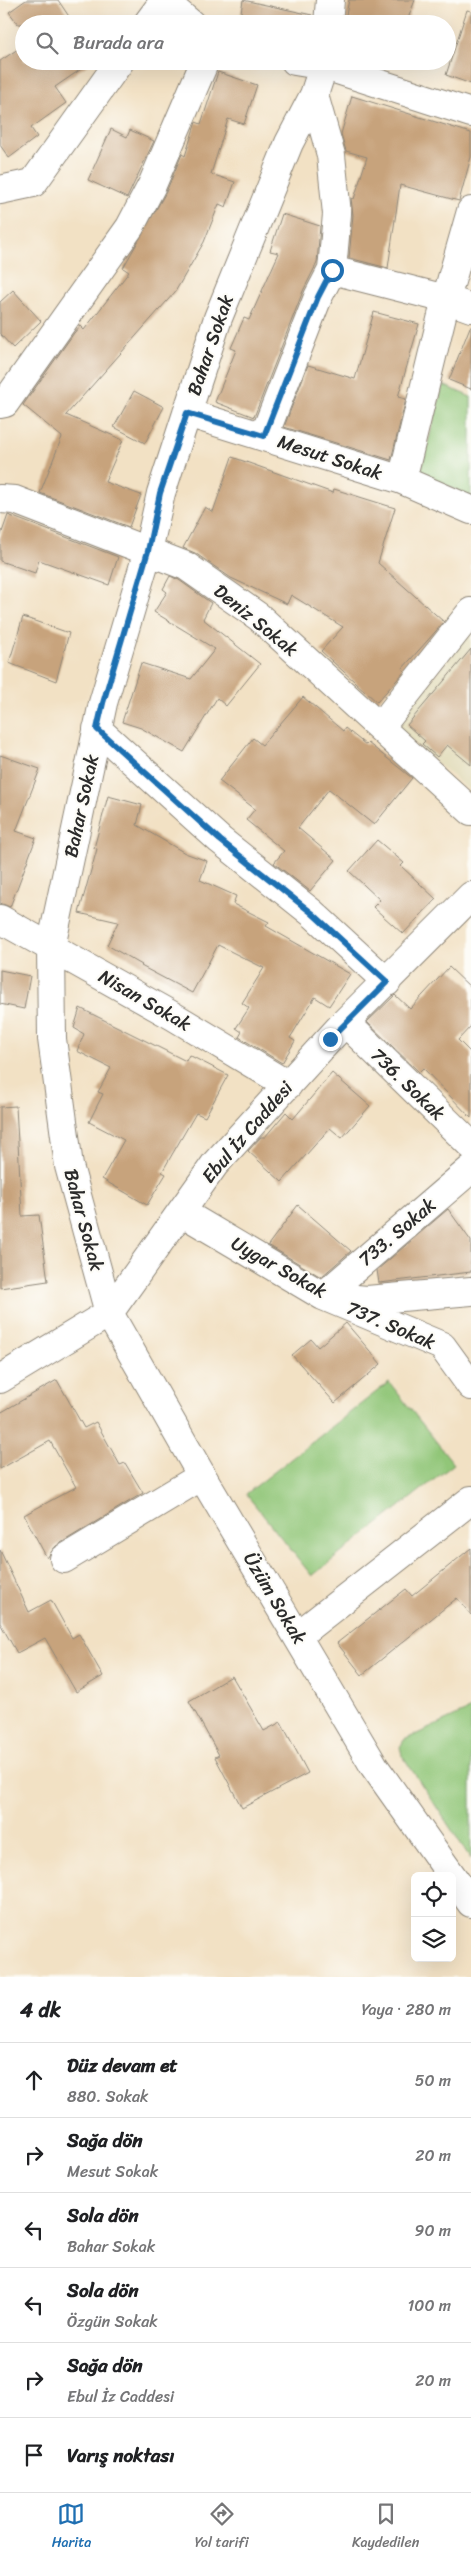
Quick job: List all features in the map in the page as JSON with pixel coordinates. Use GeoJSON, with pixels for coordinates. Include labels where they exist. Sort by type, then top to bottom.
{"type":"FeatureCollection","features":[{"type":"Feature","properties":{"kind":"street"},"geometry":{"type":"LineString","coordinates":[[154,15],[165,0],[181,15]]}},
{"type":"Feature","properties":{"kind":"street"},"geometry":{"type":"LineString","coordinates":[[329,15],[330,0]]}},
{"type":"Feature","properties":{"kind":"street"},"geometry":{"type":"LineString","coordinates":[[0,190],[33,183],[114,70]]}},
{"type":"Feature","properties":{"kind":"street"},"geometry":{"type":"LineString","coordinates":[[0,404],[5,402],[130,227],[152,185],[201,70]]}},
{"type":"Feature","properties":{"kind":"street","name":"Bahar Sokak"},"geometry":{"type":"LineString","coordinates":[[109,1313],[69,1166],[52,1039],[51,947],[103,703],[148,551],[160,493],[218,318],[289,143],[314,95],[323,70]]}},
{"type":"Feature","properties":{"kind":"street"},"geometry":{"type":"LineString","coordinates":[[343,70],[471,113]]}},
{"type":"Feature","properties":{"kind":"street"},"geometry":{"type":"LineString","coordinates":[[264,436],[318,297],[332,270],[337,214],[331,155],[314,95]]}},
{"type":"Feature","properties":{"kind":"street"},"geometry":{"type":"LineString","coordinates":[[402,480],[459,303],[471,211]]}},
{"type":"Feature","properties":{"kind":"street"},"geometry":{"type":"LineString","coordinates":[[332,270],[459,303]]}},
{"type":"Feature","properties":{"kind":"street","name":"Mesut Sokak"},"geometry":{"type":"LineString","coordinates":[[187,413],[402,480],[471,510]]}},
{"type":"Feature","properties":{"kind":"street","name":"Deniz Sokak"},"geometry":{"type":"LineString","coordinates":[[0,498],[16,500],[186,566],[259,617],[381,726],[471,811]]}},
{"type":"Feature","properties":{"kind":"street"},"geometry":{"type":"LineString","coordinates":[[381,726],[471,612]]}},
{"type":"Feature","properties":{"kind":"street"},"geometry":{"type":"LineString","coordinates":[[97,729],[220,840],[312,913],[387,982]]}},
{"type":"Feature","properties":{"kind":"street","name":"Ebul İz Caddesi"},"geometry":{"type":"LineString","coordinates":[[0,1379],[109,1313],[183,1213],[216,1164],[346,1022],[471,896]]}},
{"type":"Feature","properties":{"kind":"street","name":"Nisan Sokak"},"geometry":{"type":"LineString","coordinates":[[0,919],[173,1016],[288,1085]]}},
{"type":"Feature","properties":{"kind":"street","name":"736. Sokak"},"geometry":{"type":"LineString","coordinates":[[346,1022],[471,1145]]}},
{"type":"Feature","properties":{"kind":"street","name":"733. Sokak"},"geometry":{"type":"LineString","coordinates":[[323,1296],[471,1170]]}},
{"type":"Feature","properties":{"kind":"street","name":"Uygar Sokak"},"geometry":{"type":"LineString","coordinates":[[183,1213],[323,1296],[367,1300],[471,1291]]}},
{"type":"Feature","properties":{"kind":"street","name":"737. Sokak"},"geometry":{"type":"LineString","coordinates":[[323,1296],[442,1346],[471,1386]]}},
{"type":"Feature","properties":{"kind":"street","name":"Üzüm Sokak"},"geometry":{"type":"LineString","coordinates":[[109,1313],[202,1476],[374,1766],[449,1872]]}},
{"type":"Feature","properties":{"kind":"street"},"geometry":{"type":"LineString","coordinates":[[64,1558],[202,1476]]}},
{"type":"Feature","properties":{"kind":"street"},"geometry":{"type":"LineString","coordinates":[[297,1636],[471,1500]]}},
{"type":"Feature","properties":{"kind":"street","name":"Üzüm Sokak"},"geometry":{"type":"LineString","coordinates":[[456,1882],[471,1903]]}},
{"type":"Feature","properties":{"kind":"shaded area"},"geometry":{"type":"Polygon","coordinates":[[[471,631],[471,792],[394,726],[471,631]]]}},
{"type":"Feature","properties":{"kind":"green space"},"geometry":{"type":"Polygon","coordinates":[[[443,385],[471,397],[471,497],[420,474],[443,385]]]}},
{"type":"Feature","properties":{"kind":"green space"},"geometry":{"type":"Polygon","coordinates":[[[389,1382],[454,1464],[312,1576],[246,1494],[389,1382]]]}},
{"type":"Feature","properties":{"kind":"green space"},"geometry":{"type":"Polygon","coordinates":[[[471,1709],[471,1859],[402,1755],[400,1747],[404,1740],[471,1709]]]}},
{"type":"Feature","properties":{"kind":"building"},"geometry":{"type":"Polygon","coordinates":[[[26,0],[58,0],[68,15],[15,15],[15,20],[9,12],[26,0]]]}},
{"type":"Feature","properties":{"kind":"building"},"geometry":{"type":"Polygon","coordinates":[[[243,0],[312,15],[240,15],[243,0]]]}},
{"type":"Feature","properties":{"kind":"building"},"geometry":{"type":"Polygon","coordinates":[[[349,0],[415,0],[409,15],[346,15],[349,0]]]}},
{"type":"Feature","properties":{"kind":"building"},"geometry":{"type":"Polygon","coordinates":[[[467,10],[471,11],[471,84],[446,75],[448,70],[456,70],[456,44],[467,10]]]}},
{"type":"Feature","properties":{"kind":"building"},"geometry":{"type":"Polygon","coordinates":[[[15,51],[15,70],[80,70],[55,87],[66,103],[31,128],[37,137],[9,158],[0,145],[0,61],[15,51]]]}},
{"type":"Feature","properties":{"kind":"building"},"geometry":{"type":"Polygon","coordinates":[[[218,72],[257,85],[244,124],[228,119],[211,174],[235,182],[226,207],[219,204],[204,242],[175,292],[66,415],[123,440],[105,482],[141,495],[129,527],[40,493],[62,437],[23,405],[74,333],[80,326],[84,330],[129,272],[123,268],[166,192],[182,154],[185,156],[196,122],[201,124],[218,72]]]}},
{"type":"Feature","properties":{"kind":"building"},"geometry":{"type":"Polygon","coordinates":[[[352,96],[471,133],[471,157],[459,201],[400,185],[388,268],[349,258],[353,215],[351,198],[354,199],[367,157],[346,151],[341,134],[352,96]]]}},
{"type":"Feature","properties":{"kind":"building"},"geometry":{"type":"Polygon","coordinates":[[[111,129],[127,137],[130,130],[154,141],[127,198],[88,180],[111,129]]]}},
{"type":"Feature","properties":{"kind":"building"},"geometry":{"type":"Polygon","coordinates":[[[282,214],[320,226],[317,263],[303,291],[254,417],[215,402],[236,350],[231,348],[244,318],[249,320],[279,253],[270,251],[282,214]]]}},
{"type":"Feature","properties":{"kind":"building"},"geometry":{"type":"Polygon","coordinates":[[[13,290],[41,321],[13,348],[0,334],[0,302],[13,290]]]}},
{"type":"Feature","properties":{"kind":"building"},"geometry":{"type":"Polygon","coordinates":[[[374,312],[419,324],[398,397],[406,399],[391,460],[284,427],[308,365],[355,379],[374,312]]]}},
{"type":"Feature","properties":{"kind":"building"},"geometry":{"type":"Polygon","coordinates":[[[471,327],[471,389],[449,380],[471,327]]]}},
{"type":"Feature","properties":{"kind":"building"},"geometry":{"type":"Polygon","coordinates":[[[134,391],[164,407],[145,443],[114,427],[134,391]]]}},
{"type":"Feature","properties":{"kind":"building"},"geometry":{"type":"Polygon","coordinates":[[[232,457],[333,493],[334,489],[395,508],[378,563],[444,622],[402,669],[405,671],[377,702],[321,651],[343,627],[291,595],[287,604],[231,578],[195,553],[183,548],[205,507],[213,512],[232,457]]]}},
{"type":"Feature","properties":{"kind":"building"},"geometry":{"type":"Polygon","coordinates":[[[8,515],[118,557],[109,585],[39,560],[35,573],[0,561],[0,538],[8,515]]]}},
{"type":"Feature","properties":{"kind":"building"},"geometry":{"type":"Polygon","coordinates":[[[170,576],[179,580],[211,603],[203,619],[260,664],[226,706],[217,698],[184,752],[141,728],[122,722],[141,663],[191,679],[215,649],[154,612],[167,592],[163,589],[170,576]]]}},
{"type":"Feature","properties":{"kind":"building"},"geometry":{"type":"Polygon","coordinates":[[[23,617],[69,633],[56,681],[9,663],[23,617]]]}},
{"type":"Feature","properties":{"kind":"building"},"geometry":{"type":"Polygon","coordinates":[[[471,649],[471,765],[447,745],[437,757],[422,744],[425,741],[407,725],[471,649]]]}},
{"type":"Feature","properties":{"kind":"building"},"geometry":{"type":"Polygon","coordinates":[[[303,697],[343,731],[345,728],[366,745],[368,743],[412,778],[374,825],[329,789],[298,828],[336,860],[310,891],[274,863],[284,851],[246,820],[255,809],[219,781],[253,738],[262,745],[303,697]]]}},
{"type":"Feature","properties":{"kind":"building"},"geometry":{"type":"Polygon","coordinates":[[[0,755],[40,769],[16,831],[36,838],[10,907],[0,903],[0,755]]]}},
{"type":"Feature","properties":{"kind":"building"},"geometry":{"type":"Polygon","coordinates":[[[108,796],[142,805],[137,825],[185,853],[207,861],[200,880],[236,896],[233,904],[269,922],[266,926],[350,974],[329,1006],[315,997],[290,1038],[295,1041],[282,1063],[239,1037],[242,1032],[236,1028],[249,1008],[242,1003],[264,968],[218,945],[192,993],[141,966],[107,945],[118,922],[79,913],[97,849],[94,848],[108,796]]]}},
{"type":"Feature","properties":{"kind":"building"},"geometry":{"type":"Polygon","coordinates":[[[377,840],[404,863],[401,866],[436,899],[403,934],[373,907],[380,900],[349,871],[377,840]]]}},
{"type":"Feature","properties":{"kind":"building"},"geometry":{"type":"Polygon","coordinates":[[[449,967],[471,988],[471,1026],[458,1040],[471,1053],[471,1118],[423,1068],[419,1072],[367,1022],[395,995],[410,1009],[449,967]]]}},
{"type":"Feature","properties":{"kind":"building"},"geometry":{"type":"Polygon","coordinates":[[[0,970],[30,976],[24,1009],[0,1004],[0,970]]]}},
{"type":"Feature","properties":{"kind":"building"},"geometry":{"type":"Polygon","coordinates":[[[80,1008],[186,1061],[189,1055],[228,1075],[205,1117],[196,1113],[162,1172],[166,1174],[147,1205],[102,1179],[124,1140],[89,1122],[103,1094],[98,1092],[111,1068],[77,1051],[84,1034],[74,1028],[80,1008]]]}},
{"type":"Feature","properties":{"kind":"building"},"geometry":{"type":"Polygon","coordinates":[[[332,1073],[370,1106],[342,1138],[330,1128],[282,1182],[248,1151],[261,1137],[265,1137],[286,1112],[293,1119],[332,1073]]]}},
{"type":"Feature","properties":{"kind":"building"},"geometry":{"type":"Polygon","coordinates":[[[16,1106],[22,1216],[39,1215],[48,1281],[0,1288],[0,1107],[16,1106]]]}},
{"type":"Feature","properties":{"kind":"building"},"geometry":{"type":"Polygon","coordinates":[[[298,1205],[351,1251],[321,1277],[268,1245],[298,1205]]]}},
{"type":"Feature","properties":{"kind":"building"},"geometry":{"type":"Polygon","coordinates":[[[448,1209],[471,1241],[471,1272],[379,1283],[377,1270],[448,1209]]]}},
{"type":"Feature","properties":{"kind":"building"},"geometry":{"type":"Polygon","coordinates":[[[346,1323],[381,1364],[335,1403],[292,1355],[311,1339],[318,1347],[346,1323]]]}},
{"type":"Feature","properties":{"kind":"building"},"geometry":{"type":"Polygon","coordinates":[[[57,1380],[84,1428],[96,1422],[120,1465],[125,1463],[143,1493],[56,1546],[47,1558],[24,1515],[76,1487],[50,1441],[0,1469],[0,1413],[57,1380]]]}},
{"type":"Feature","properties":{"kind":"building"},"geometry":{"type":"Polygon","coordinates":[[[471,1548],[471,1615],[457,1598],[362,1675],[337,1643],[406,1589],[412,1596],[471,1548]]]}},
{"type":"Feature","properties":{"kind":"building"},"geometry":{"type":"Polygon","coordinates":[[[0,1550],[29,1612],[51,1600],[72,1638],[79,1634],[103,1676],[76,1692],[45,1638],[17,1653],[0,1623],[0,1550]]]}},
{"type":"Feature","properties":{"kind":"building"},"geometry":{"type":"Polygon","coordinates":[[[232,1676],[264,1731],[281,1722],[308,1773],[242,1808],[215,1757],[219,1755],[189,1701],[232,1676]]]}},
{"type":"Feature","properties":{"kind":"route"},"geometry":{"type":"LineString","coordinates":[[330,1039],[387,982],[312,913],[220,840],[97,729],[148,551],[160,493],[187,413],[264,436],[318,297],[332,270]]}}]}
